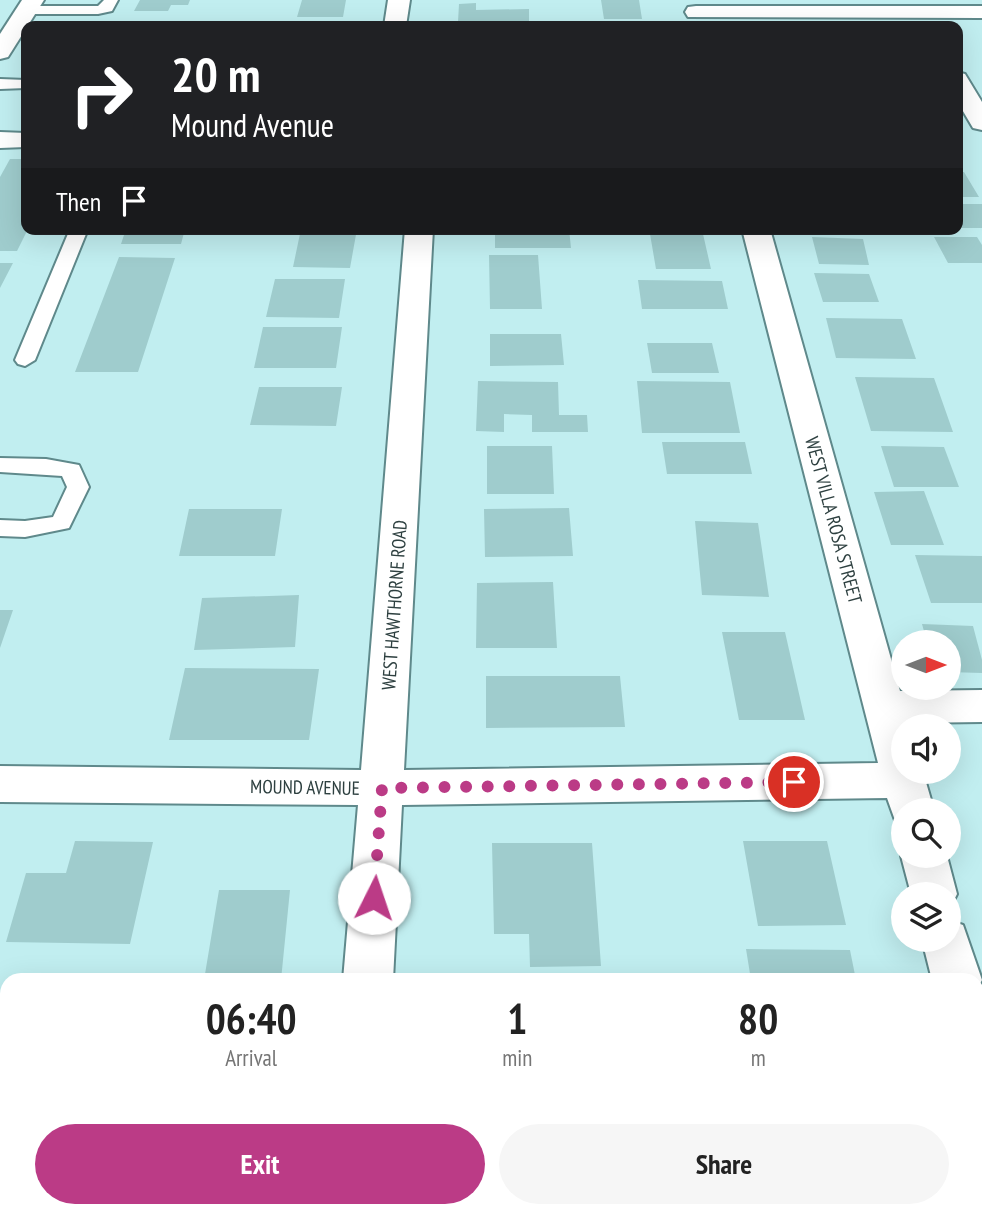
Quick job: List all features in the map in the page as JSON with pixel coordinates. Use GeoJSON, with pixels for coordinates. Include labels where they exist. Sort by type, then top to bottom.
{"type":"FeatureCollection","features":[{"type":"Feature","properties":{"kind":"street"},"geometry":{"type":"LineString","coordinates":[[396,21],[399,0]]}},
{"type":"Feature","properties":{"kind":"street"},"geometry":{"type":"LineString","coordinates":[[0,52],[30,5]]}},
{"type":"Feature","properties":{"kind":"street"},"geometry":{"type":"LineString","coordinates":[[697,13],[982,12]]}},
{"type":"Feature","properties":{"kind":"street"},"geometry":{"type":"LineString","coordinates":[[963,90],[982,123]]}},
{"type":"Feature","properties":{"kind":"street"},"geometry":{"type":"LineString","coordinates":[[0,140],[21,141]]}},
{"type":"Feature","properties":{"kind":"street","name":"WEST HAWTHORNE ROAD"},"geometry":{"type":"LineString","coordinates":[[369,973],[419,235]]}},
{"type":"Feature","properties":{"kind":"street","name":"WEST VILLA ROSA STREET"},"geometry":{"type":"LineString","coordinates":[[758,235],[908,795]]}},
{"type":"Feature","properties":{"kind":"street"},"geometry":{"type":"LineString","coordinates":[[884,706],[982,706]]}},
{"type":"Feature","properties":{"kind":"street","name":"MOUND AVENUE"},"geometry":{"type":"LineString","coordinates":[[0,784],[908,795]]}},
{"type":"Feature","properties":{"kind":"street"},"geometry":{"type":"LineString","coordinates":[[949,952],[955,973]]}},
{"type":"Feature","properties":{"kind":"lane"},"geometry":{"type":"LineString","coordinates":[[30,5],[98,10],[107,8],[111,0]]}},
{"type":"Feature","properties":{"kind":"lane"},"geometry":{"type":"LineString","coordinates":[[0,84],[21,84]]}},
{"type":"Feature","properties":{"kind":"lane"},"geometry":{"type":"LineString","coordinates":[[25,360],[77,235]]}},
{"type":"Feature","properties":{"kind":"lane"},"geometry":{"type":"LineString","coordinates":[[0,465],[46,466],[71,470],[78,488],[61,523],[0,528]]}},
{"type":"Feature","properties":{"kind":"building"},"geometry":{"type":"Polygon","coordinates":[[[140,0],[190,0],[188,5],[171,5],[168,11],[134,11],[140,0]]]}},
{"type":"Feature","properties":{"kind":"building"},"geometry":{"type":"Polygon","coordinates":[[[302,0],[346,0],[343,17],[297,17],[302,0]]]}},
{"type":"Feature","properties":{"kind":"building"},"geometry":{"type":"Polygon","coordinates":[[[601,0],[639,0],[642,19],[604,19],[601,0]]]}},
{"type":"Feature","properties":{"kind":"building"},"geometry":{"type":"Polygon","coordinates":[[[476,3],[476,10],[529,9],[529,21],[458,21],[459,4],[476,3]]]}},
{"type":"Feature","properties":{"kind":"building"},"geometry":{"type":"Polygon","coordinates":[[[10,159],[21,159],[21,235],[25,235],[17,251],[0,251],[0,177],[10,159]]]}},
{"type":"Feature","properties":{"kind":"building"},"geometry":{"type":"Polygon","coordinates":[[[963,172],[964,172],[979,197],[963,197],[963,172]]]}},
{"type":"Feature","properties":{"kind":"building"},"geometry":{"type":"Polygon","coordinates":[[[963,204],[982,204],[982,228],[963,228],[963,204]]]}},
{"type":"Feature","properties":{"kind":"building"},"geometry":{"type":"Polygon","coordinates":[[[124,235],[183,235],[181,244],[121,244],[124,235]]]}},
{"type":"Feature","properties":{"kind":"building"},"geometry":{"type":"Polygon","coordinates":[[[300,235],[356,235],[350,268],[293,267],[300,235]]]}},
{"type":"Feature","properties":{"kind":"building"},"geometry":{"type":"Polygon","coordinates":[[[495,235],[570,235],[571,248],[495,248],[495,235]]]}},
{"type":"Feature","properties":{"kind":"building"},"geometry":{"type":"Polygon","coordinates":[[[650,235],[703,235],[711,269],[656,269],[650,235]]]}},
{"type":"Feature","properties":{"kind":"building"},"geometry":{"type":"Polygon","coordinates":[[[812,237],[863,239],[869,265],[819,264],[812,237]]]}},
{"type":"Feature","properties":{"kind":"building"},"geometry":{"type":"Polygon","coordinates":[[[934,237],[977,237],[982,245],[982,263],[948,263],[934,237]]]}},
{"type":"Feature","properties":{"kind":"building"},"geometry":{"type":"Polygon","coordinates":[[[489,255],[538,255],[542,309],[490,309],[489,255]]]}},
{"type":"Feature","properties":{"kind":"building"},"geometry":{"type":"Polygon","coordinates":[[[119,257],[175,258],[138,372],[75,372],[119,257]]]}},
{"type":"Feature","properties":{"kind":"building"},"geometry":{"type":"Polygon","coordinates":[[[0,263],[13,263],[0,288],[0,263]]]}},
{"type":"Feature","properties":{"kind":"building"},"geometry":{"type":"Polygon","coordinates":[[[814,273],[869,274],[879,302],[823,302],[814,273]]]}},
{"type":"Feature","properties":{"kind":"building"},"geometry":{"type":"Polygon","coordinates":[[[275,279],[345,279],[339,318],[266,317],[275,279]]]}},
{"type":"Feature","properties":{"kind":"building"},"geometry":{"type":"Polygon","coordinates":[[[638,280],[722,281],[728,309],[642,309],[638,280]]]}},
{"type":"Feature","properties":{"kind":"building"},"geometry":{"type":"Polygon","coordinates":[[[826,318],[902,319],[916,359],[836,358],[826,318]]]}},
{"type":"Feature","properties":{"kind":"building"},"geometry":{"type":"Polygon","coordinates":[[[263,327],[342,327],[336,368],[254,368],[263,327]]]}},
{"type":"Feature","properties":{"kind":"building"},"geometry":{"type":"Polygon","coordinates":[[[490,334],[561,334],[564,365],[490,366],[490,334]]]}},
{"type":"Feature","properties":{"kind":"building"},"geometry":{"type":"Polygon","coordinates":[[[647,343],[712,343],[719,373],[652,373],[647,343]]]}},
{"type":"Feature","properties":{"kind":"building"},"geometry":{"type":"Polygon","coordinates":[[[855,377],[934,378],[953,432],[871,431],[855,377]]]}},
{"type":"Feature","properties":{"kind":"building"},"geometry":{"type":"Polygon","coordinates":[[[478,381],[558,382],[559,415],[587,415],[588,432],[532,432],[532,415],[504,414],[504,432],[476,431],[478,381]]]}},
{"type":"Feature","properties":{"kind":"building"},"geometry":{"type":"Polygon","coordinates":[[[637,381],[730,382],[740,433],[642,433],[637,381]]]}},
{"type":"Feature","properties":{"kind":"building"},"geometry":{"type":"Polygon","coordinates":[[[259,387],[342,387],[336,426],[250,425],[259,387]]]}},
{"type":"Feature","properties":{"kind":"building"},"geometry":{"type":"Polygon","coordinates":[[[662,442],[745,442],[752,474],[667,474],[662,442]]]}},
{"type":"Feature","properties":{"kind":"building"},"geometry":{"type":"Polygon","coordinates":[[[487,446],[552,446],[554,494],[487,494],[487,446]]]}},
{"type":"Feature","properties":{"kind":"building"},"geometry":{"type":"Polygon","coordinates":[[[881,446],[944,447],[959,487],[894,487],[881,446]]]}},
{"type":"Feature","properties":{"kind":"building"},"geometry":{"type":"Polygon","coordinates":[[[924,491],[944,545],[891,545],[874,492],[924,491]]]}},
{"type":"Feature","properties":{"kind":"building"},"geometry":{"type":"Polygon","coordinates":[[[569,508],[573,556],[485,557],[484,509],[569,508]]]}},
{"type":"Feature","properties":{"kind":"building"},"geometry":{"type":"Polygon","coordinates":[[[189,509],[282,509],[275,556],[179,556],[189,509]]]}},
{"type":"Feature","properties":{"kind":"building"},"geometry":{"type":"Polygon","coordinates":[[[695,521],[758,523],[769,597],[702,595],[695,521]]]}},
{"type":"Feature","properties":{"kind":"building"},"geometry":{"type":"Polygon","coordinates":[[[915,555],[982,556],[982,603],[931,603],[915,555]]]}},
{"type":"Feature","properties":{"kind":"building"},"geometry":{"type":"Polygon","coordinates":[[[553,582],[557,648],[476,648],[477,583],[553,582]]]}},
{"type":"Feature","properties":{"kind":"building"},"geometry":{"type":"Polygon","coordinates":[[[299,595],[295,647],[194,650],[202,598],[299,595]]]}},
{"type":"Feature","properties":{"kind":"building"},"geometry":{"type":"Polygon","coordinates":[[[0,610],[13,610],[0,648],[0,610]]]}},
{"type":"Feature","properties":{"kind":"building"},"geometry":{"type":"Polygon","coordinates":[[[922,624],[973,626],[982,660],[982,673],[961,672],[961,630],[924,630],[922,624]]]}},
{"type":"Feature","properties":{"kind":"building"},"geometry":{"type":"Polygon","coordinates":[[[722,632],[785,632],[805,720],[739,720],[722,632]]]}},
{"type":"Feature","properties":{"kind":"building"},"geometry":{"type":"Polygon","coordinates":[[[185,668],[319,669],[309,740],[169,740],[185,668]]]}},
{"type":"Feature","properties":{"kind":"building"},"geometry":{"type":"Polygon","coordinates":[[[486,676],[620,676],[625,727],[486,728],[486,676]]]}},
{"type":"Feature","properties":{"kind":"building"},"geometry":{"type":"Polygon","coordinates":[[[75,841],[153,842],[130,944],[6,942],[26,873],[66,873],[75,841]]]}},
{"type":"Feature","properties":{"kind":"building"},"geometry":{"type":"Polygon","coordinates":[[[743,841],[827,841],[846,925],[758,926],[743,841]]]}},
{"type":"Feature","properties":{"kind":"building"},"geometry":{"type":"Polygon","coordinates":[[[492,843],[592,843],[601,966],[530,967],[529,934],[494,934],[492,843]]]}},
{"type":"Feature","properties":{"kind":"building"},"geometry":{"type":"Polygon","coordinates":[[[219,890],[290,890],[282,973],[205,973],[219,890]]]}},
{"type":"Feature","properties":{"kind":"building"},"geometry":{"type":"Polygon","coordinates":[[[746,949],[850,950],[855,973],[750,973],[746,949]]]}},
{"type":"Feature","properties":{"kind":"route"},"geometry":{"type":"LineString","coordinates":[[374,898],[382,788],[794,782]]}}]}
